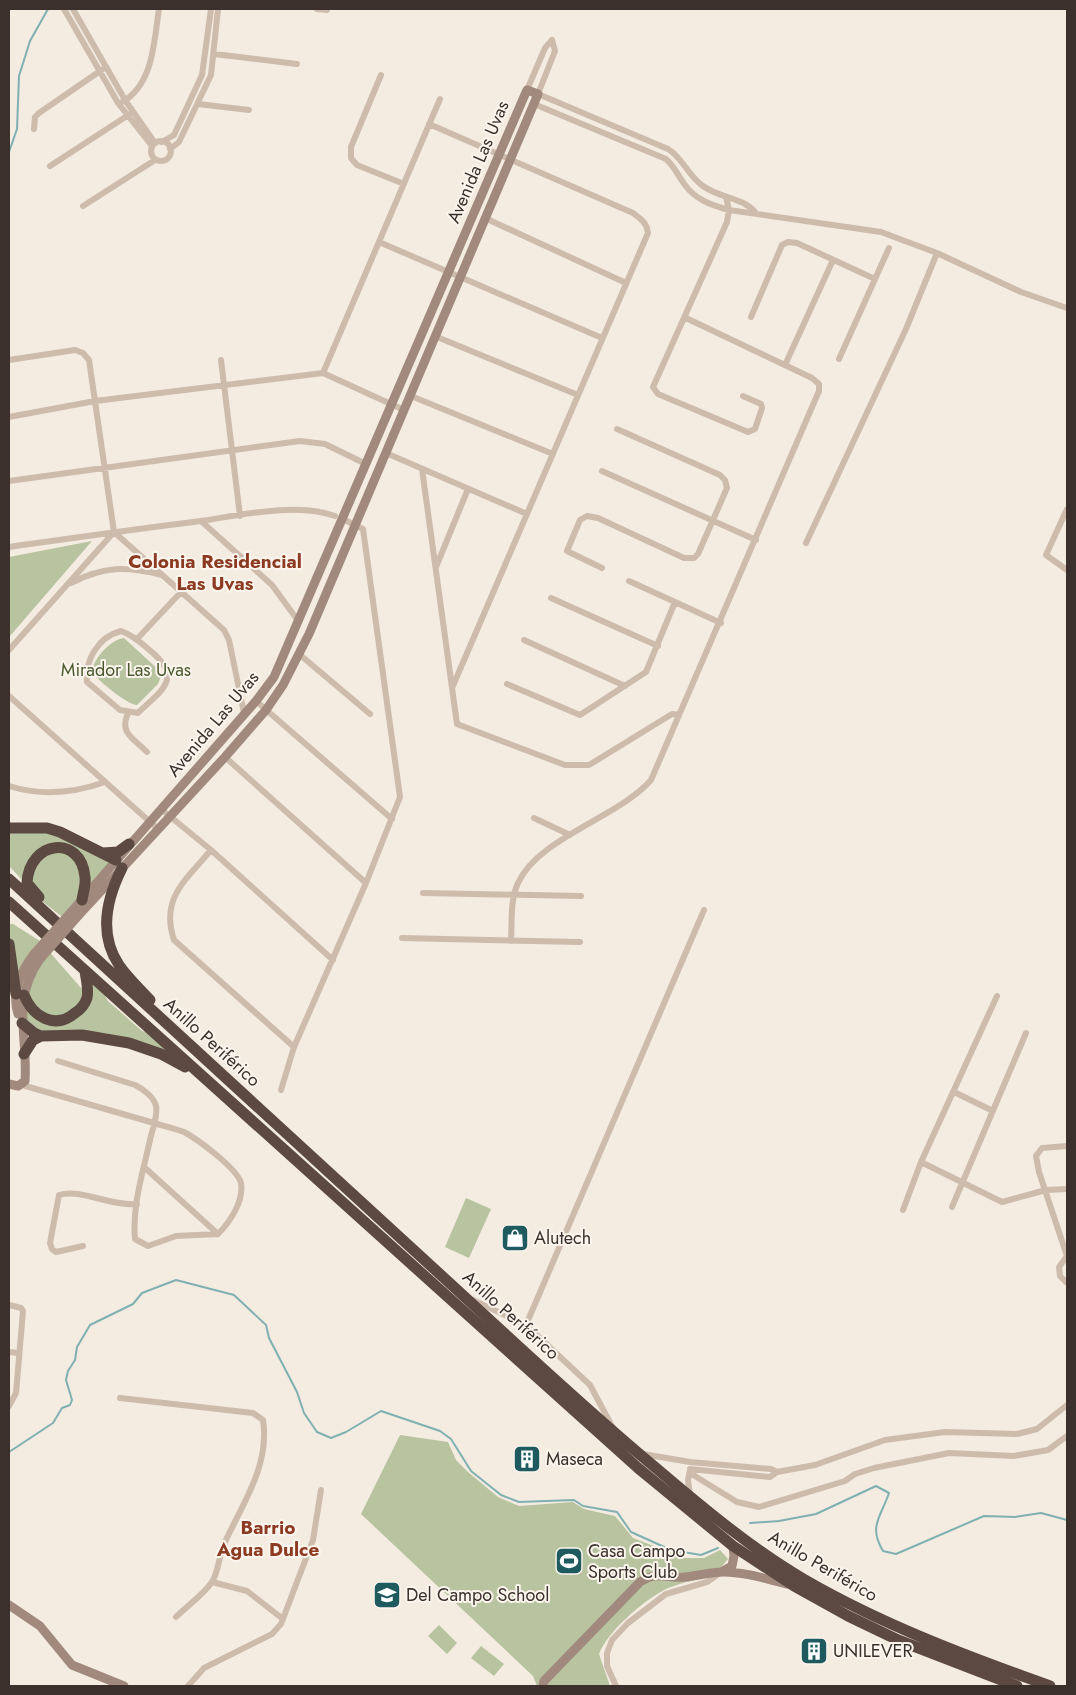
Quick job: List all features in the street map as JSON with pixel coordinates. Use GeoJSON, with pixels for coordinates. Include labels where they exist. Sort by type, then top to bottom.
{"type":"FeatureCollection","features":[{"type":"Feature","properties":{"kind":"highway"},"geometry":{"type":"LineString","coordinates":[[9,828],[47,828],[60,832],[102,853],[119,864],[106,916],[108,936],[114,957],[185,1042]]}},
{"type":"Feature","properties":{"kind":"highway"},"geometry":{"type":"LineString","coordinates":[[102,853],[118,852],[129,844]]}},
{"type":"Feature","properties":{"kind":"highway"},"geometry":{"type":"LineString","coordinates":[[54,920],[43,902],[27,883],[31,862],[41,852],[60,847],[68,850],[76,857],[85,877],[78,910]]}},
{"type":"Feature","properties":{"kind":"highway","name":"Anillo Periférico"},"geometry":{"type":"LineString","coordinates":[[9,879],[617,1436],[692,1499],[803,1579],[855,1607],[945,1648],[1050,1686]]}},
{"type":"Feature","properties":{"kind":"highway","name":"Anillo Periférico"},"geometry":{"type":"LineString","coordinates":[[9,902],[638,1468],[734,1546],[794,1586],[848,1616],[898,1640],[1000,1683],[1017,1686]]}},
{"type":"Feature","properties":{"kind":"highway"},"geometry":{"type":"LineString","coordinates":[[9,944],[20,994],[36,1014],[45,1020],[56,1022],[68,1019],[79,1010],[87,999],[85,971]]}},
{"type":"Feature","properties":{"kind":"highway"},"geometry":{"type":"LineString","coordinates":[[22,1023],[27,1029],[41,1036]]}},
{"type":"Feature","properties":{"kind":"highway"},"geometry":{"type":"LineString","coordinates":[[24,1054],[33,1040],[41,1036],[82,1035],[129,1043],[161,1054],[204,1078]]}},
{"type":"Feature","properties":{"kind":"street"},"geometry":{"type":"LineString","coordinates":[[64,9],[99,71],[130,114],[156,144],[167,144],[170,149]]}},
{"type":"Feature","properties":{"kind":"street"},"geometry":{"type":"LineString","coordinates":[[73,9],[106,67],[122,102]]}},
{"type":"Feature","properties":{"kind":"street"},"geometry":{"type":"LineString","coordinates":[[122,102],[135,92],[150,64],[159,9]]}},
{"type":"Feature","properties":{"kind":"street"},"geometry":{"type":"LineString","coordinates":[[155,160],[151,152],[156,144],[174,135],[202,75],[211,9]]}},
{"type":"Feature","properties":{"kind":"street"},"geometry":{"type":"LineString","coordinates":[[83,206],[155,160],[162,161],[168,158],[170,149],[179,142],[211,75],[218,9]]}},
{"type":"Feature","properties":{"kind":"street"},"geometry":{"type":"LineString","coordinates":[[317,9],[328,10]]}},
{"type":"Feature","properties":{"kind":"street"},"geometry":{"type":"LineString","coordinates":[[527,90],[545,48],[552,40],[555,51],[538,94],[668,149],[683,162],[703,187],[750,207],[755,212]]}},
{"type":"Feature","properties":{"kind":"street"},"geometry":{"type":"LineString","coordinates":[[87,50],[94,46]]}},
{"type":"Feature","properties":{"kind":"street"},"geometry":{"type":"LineString","coordinates":[[214,54],[297,64]]}},
{"type":"Feature","properties":{"kind":"street"},"geometry":{"type":"LineString","coordinates":[[34,129],[35,118],[39,113],[106,67]]}},
{"type":"Feature","properties":{"kind":"street"},"geometry":{"type":"LineString","coordinates":[[381,75],[351,147],[351,158],[357,165],[404,184]]}},
{"type":"Feature","properties":{"kind":"street","name":"Avenida Las Uvas"},"geometry":{"type":"LineString","coordinates":[[22,1085],[25,1076],[20,977],[119,864],[158,829],[225,757],[266,710],[283,685],[299,654],[437,337],[538,94],[527,90],[366,464],[339,517],[299,622],[274,677],[210,755],[129,844],[119,864]]}},
{"type":"Feature","properties":{"kind":"street"},"geometry":{"type":"LineString","coordinates":[[323,372],[440,99]]}},
{"type":"Feature","properties":{"kind":"street"},"geometry":{"type":"LineString","coordinates":[[198,104],[249,110]]}},
{"type":"Feature","properties":{"kind":"street"},"geometry":{"type":"LineString","coordinates":[[534,104],[666,160],[674,166],[694,196],[706,203],[729,210],[755,212],[881,232],[937,253],[1021,292],[1067,308]]}},
{"type":"Feature","properties":{"kind":"street"},"geometry":{"type":"LineString","coordinates":[[50,166],[130,114]]}},
{"type":"Feature","properties":{"kind":"street"},"geometry":{"type":"LineString","coordinates":[[429,124],[633,213],[645,222],[648,233],[452,688]]}},
{"type":"Feature","properties":{"kind":"street"},"geometry":{"type":"LineString","coordinates":[[726,197],[729,210],[727,222],[686,318],[678,327],[653,386],[658,394],[748,432],[755,429],[762,408],[760,404],[743,396]]}},
{"type":"Feature","properties":{"kind":"street"},"geometry":{"type":"LineString","coordinates":[[487,219],[626,283]]}},
{"type":"Feature","properties":{"kind":"street"},"geometry":{"type":"LineString","coordinates":[[379,242],[602,338]]}},
{"type":"Feature","properties":{"kind":"street"},"geometry":{"type":"LineString","coordinates":[[751,318],[782,245],[788,242],[798,243],[875,279]]}},
{"type":"Feature","properties":{"kind":"street"},"geometry":{"type":"LineString","coordinates":[[839,359],[889,248]]}},
{"type":"Feature","properties":{"kind":"street"},"geometry":{"type":"LineString","coordinates":[[806,544],[906,329],[937,253]]}},
{"type":"Feature","properties":{"kind":"street"},"geometry":{"type":"LineString","coordinates":[[785,365],[832,260]]}},
{"type":"Feature","properties":{"kind":"street"},"geometry":{"type":"LineString","coordinates":[[511,940],[514,894],[524,872],[535,861],[570,835],[641,791],[650,780],[721,623],[819,392],[819,384],[812,378],[686,318]]}},
{"type":"Feature","properties":{"kind":"street"},"geometry":{"type":"LineString","coordinates":[[437,337],[578,395]]}},
{"type":"Feature","properties":{"kind":"street"},"geometry":{"type":"LineString","coordinates":[[9,360],[75,350],[84,353],[89,360],[114,532],[224,630],[229,640],[244,713]]}},
{"type":"Feature","properties":{"kind":"street"},"geometry":{"type":"LineString","coordinates":[[221,360],[230,451],[240,516]]}},
{"type":"Feature","properties":{"kind":"street"},"geometry":{"type":"LineString","coordinates":[[9,417],[95,401],[323,372],[404,410]]}},
{"type":"Feature","properties":{"kind":"street"},"geometry":{"type":"LineString","coordinates":[[411,396],[553,454]]}},
{"type":"Feature","properties":{"kind":"street"},"geometry":{"type":"LineString","coordinates":[[602,568],[568,551],[580,520],[587,516],[598,518],[684,558],[694,558],[698,554],[714,521],[727,488],[720,475],[618,428]]}},
{"type":"Feature","properties":{"kind":"street"},"geometry":{"type":"LineString","coordinates":[[9,481],[300,441],[325,444],[366,464]]}},
{"type":"Feature","properties":{"kind":"street"},"geometry":{"type":"LineString","coordinates":[[386,453],[527,514]]}},
{"type":"Feature","properties":{"kind":"street"},"geometry":{"type":"LineString","coordinates":[[422,469],[457,724],[573,766],[589,765],[672,714],[679,715]]}},
{"type":"Feature","properties":{"kind":"street"},"geometry":{"type":"LineString","coordinates":[[602,471],[756,540]]}},
{"type":"Feature","properties":{"kind":"street"},"geometry":{"type":"LineString","coordinates":[[435,568],[468,489]]}},
{"type":"Feature","properties":{"kind":"street"},"geometry":{"type":"LineString","coordinates":[[9,547],[240,516],[311,509],[339,517],[363,529],[400,797],[366,884],[294,1047],[281,1090]]}},
{"type":"Feature","properties":{"kind":"street"},"geometry":{"type":"LineString","coordinates":[[1067,509],[1046,555],[1067,570]]}},
{"type":"Feature","properties":{"kind":"street"},"geometry":{"type":"LineString","coordinates":[[201,521],[272,585],[299,622]]}},
{"type":"Feature","properties":{"kind":"street"},"geometry":{"type":"LineString","coordinates":[[9,647],[114,532]]}},
{"type":"Feature","properties":{"kind":"street"},"geometry":{"type":"LineString","coordinates":[[67,584],[88,574],[108,568],[137,568],[163,575]]}},
{"type":"Feature","properties":{"kind":"street"},"geometry":{"type":"LineString","coordinates":[[629,582],[721,623]]}},
{"type":"Feature","properties":{"kind":"street"},"geometry":{"type":"LineString","coordinates":[[137,639],[182,591]]}},
{"type":"Feature","properties":{"kind":"street"},"geometry":{"type":"LineString","coordinates":[[551,598],[658,646]]}},
{"type":"Feature","properties":{"kind":"street"},"geometry":{"type":"LineString","coordinates":[[506,684],[580,714],[646,672],[675,602]]}},
{"type":"Feature","properties":{"kind":"street"},"geometry":{"type":"LineString","coordinates":[[121,630],[137,639],[165,664],[168,672],[167,681],[138,713],[128,713],[120,710],[87,682],[85,668],[89,657],[113,633],[121,630]]}},
{"type":"Feature","properties":{"kind":"street"},"geometry":{"type":"LineString","coordinates":[[524,640],[625,686]]}},
{"type":"Feature","properties":{"kind":"street"},"geometry":{"type":"LineString","coordinates":[[299,654],[370,714]]}},
{"type":"Feature","properties":{"kind":"street"},"geometry":{"type":"LineString","coordinates":[[9,696],[158,829]]}},
{"type":"Feature","properties":{"kind":"street"},"geometry":{"type":"LineString","coordinates":[[256,701],[392,820]]}},
{"type":"Feature","properties":{"kind":"street"},"geometry":{"type":"LineString","coordinates":[[128,713],[124,722],[125,730],[147,752]]}},
{"type":"Feature","properties":{"kind":"street"},"geometry":{"type":"LineString","coordinates":[[225,757],[366,884]]}},
{"type":"Feature","properties":{"kind":"street"},"geometry":{"type":"LineString","coordinates":[[9,786],[40,792],[84,790],[105,782]]}},
{"type":"Feature","properties":{"kind":"street"},"geometry":{"type":"LineString","coordinates":[[161,809],[211,850],[333,960]]}},
{"type":"Feature","properties":{"kind":"street"},"geometry":{"type":"LineString","coordinates":[[534,818],[570,835]]}},
{"type":"Feature","properties":{"kind":"street"},"geometry":{"type":"LineString","coordinates":[[211,850],[174,896],[169,911],[170,926],[174,940],[294,1047]]}},
{"type":"Feature","properties":{"kind":"street"},"geometry":{"type":"LineString","coordinates":[[423,893],[580,896]]}},
{"type":"Feature","properties":{"kind":"street"},"geometry":{"type":"LineString","coordinates":[[526,1325],[704,910]]}},
{"type":"Feature","properties":{"kind":"street"},"geometry":{"type":"LineString","coordinates":[[402,938],[580,942]]}},
{"type":"Feature","properties":{"kind":"street"},"geometry":{"type":"LineString","coordinates":[[903,1210],[921,1162],[997,996]]}},
{"type":"Feature","properties":{"kind":"street"},"geometry":{"type":"LineString","coordinates":[[952,1207],[1026,1033]]}},
{"type":"Feature","properties":{"kind":"street"},"geometry":{"type":"LineString","coordinates":[[58,1061],[144,1089],[156,1107],[133,1221],[134,1239],[148,1246],[176,1236],[218,1234]]}},
{"type":"Feature","properties":{"kind":"street"},"geometry":{"type":"LineString","coordinates":[[9,1084],[22,1085],[184,1132],[202,1143],[226,1164],[240,1180],[242,1191],[235,1211],[218,1234]]}},
{"type":"Feature","properties":{"kind":"street"},"geometry":{"type":"LineString","coordinates":[[954,1092],[993,1110]]}},
{"type":"Feature","properties":{"kind":"street"},"geometry":{"type":"LineString","coordinates":[[1067,1146],[1042,1148],[1036,1156],[1038,1172],[1046,1190],[1058,1234],[1067,1256],[1060,1262],[1059,1272],[1067,1283]]}},
{"type":"Feature","properties":{"kind":"street"},"geometry":{"type":"LineString","coordinates":[[921,1162],[1002,1202],[1046,1190],[1067,1189]]}},
{"type":"Feature","properties":{"kind":"street"},"geometry":{"type":"LineString","coordinates":[[144,1167],[218,1234]]}},
{"type":"Feature","properties":{"kind":"street"},"geometry":{"type":"LineString","coordinates":[[83,1246],[56,1252],[52,1249],[50,1244],[58,1195],[64,1193],[127,1205],[137,1204]]}},
{"type":"Feature","properties":{"kind":"street"},"geometry":{"type":"LineString","coordinates":[[1058,1234],[1067,1234]]}},
{"type":"Feature","properties":{"kind":"street"},"geometry":{"type":"LineString","coordinates":[[461,1294],[526,1325],[590,1385],[617,1436]]}},
{"type":"Feature","properties":{"kind":"street"},"geometry":{"type":"LineString","coordinates":[[9,1305],[21,1308],[23,1311],[19,1353],[10,1402]]}},
{"type":"Feature","properties":{"kind":"street"},"geometry":{"type":"LineString","coordinates":[[9,1352],[19,1353]]}},
{"type":"Feature","properties":{"kind":"street"},"geometry":{"type":"LineString","coordinates":[[120,1398],[253,1413],[263,1420],[266,1434],[263,1459],[234,1526],[224,1543],[212,1582],[176,1617]]}},
{"type":"Feature","properties":{"kind":"street"},"geometry":{"type":"LineString","coordinates":[[690,1471],[770,1477],[778,1472],[815,1465],[885,1440],[945,1432],[1017,1434],[1037,1429],[1067,1405]]}},
{"type":"Feature","properties":{"kind":"street"},"geometry":{"type":"LineString","coordinates":[[690,1471],[737,1502],[760,1507],[845,1481],[855,1474],[874,1468],[950,1453],[1014,1456],[1048,1450],[1067,1436]]}},
{"type":"Feature","properties":{"kind":"street"},"geometry":{"type":"LineString","coordinates":[[638,1454],[690,1462],[770,1469],[778,1472]]}},
{"type":"Feature","properties":{"kind":"street"},"geometry":{"type":"LineString","coordinates":[[690,1462],[688,1487],[692,1499]]}},
{"type":"Feature","properties":{"kind":"street"},"geometry":{"type":"LineString","coordinates":[[188,1686],[204,1668],[272,1634],[283,1619],[313,1540],[321,1490]]}},
{"type":"Feature","properties":{"kind":"street"},"geometry":{"type":"LineString","coordinates":[[616,1686],[608,1666],[607,1653],[612,1640],[628,1623],[666,1594],[707,1582],[732,1566],[734,1546]]}},
{"type":"Feature","properties":{"kind":"street"},"geometry":{"type":"LineString","coordinates":[[543,1686],[544,1680],[640,1582],[650,1576],[661,1574],[683,1578],[721,1572],[748,1575],[794,1586]]}},
{"type":"Feature","properties":{"kind":"street"},"geometry":{"type":"LineString","coordinates":[[212,1582],[247,1591],[283,1619]]}},
{"type":"Feature","properties":{"kind":"street"},"geometry":{"type":"LineString","coordinates":[[9,1606],[40,1626],[72,1665],[81,1671],[124,1686]]}},
{"type":"Feature","properties":{"kind":"green space"},"geometry":{"type":"Polygon","coordinates":[[[92,541],[10,636],[9,557],[92,541]]]}},
{"type":"Feature","properties":{"kind":"green space","name":"Mirador Las Uvas"},"geometry":{"type":"Polygon","coordinates":[[[124,638],[162,673],[158,684],[137,705],[113,692],[92,672],[96,661],[104,650],[119,639],[124,638]]]}},
{"type":"Feature","properties":{"kind":"green space"},"geometry":{"type":"Polygon","coordinates":[[[34,827],[116,860],[65,919],[43,902],[9,866],[9,828],[34,827]]]}},
{"type":"Feature","properties":{"kind":"green space"},"geometry":{"type":"Polygon","coordinates":[[[9,924],[13,924],[40,941],[81,988],[87,987],[96,980],[108,1001],[142,1031],[157,1035],[168,1046],[161,1054],[27,1029],[9,944],[9,924]]]}},
{"type":"Feature","properties":{"kind":"green space"},"geometry":{"type":"Polygon","coordinates":[[[466,1198],[491,1209],[469,1258],[445,1247],[466,1198]]]}},
{"type":"Feature","properties":{"kind":"green space","name":"Casa Campo Sports Club"},"geometry":{"type":"Polygon","coordinates":[[[400,1435],[448,1442],[456,1460],[468,1472],[498,1497],[519,1506],[573,1502],[584,1509],[615,1516],[633,1538],[685,1558],[704,1558],[720,1550],[728,1559],[722,1566],[707,1576],[673,1586],[655,1595],[636,1609],[618,1627],[603,1645],[599,1654],[610,1686],[537,1686],[533,1676],[361,1514],[400,1435]]]}},
{"type":"Feature","properties":{"kind":"green space"},"geometry":{"type":"Polygon","coordinates":[[[439,1625],[457,1643],[447,1654],[428,1636],[439,1625]]]}},
{"type":"Feature","properties":{"kind":"green space"},"geometry":{"type":"Polygon","coordinates":[[[481,1646],[504,1664],[494,1676],[471,1658],[481,1646]]]}},
{"type":"Feature","properties":{"kind":"waterway"},"geometry":{"type":"LineString","coordinates":[[9,152],[17,129],[19,76],[30,41],[48,9]]}},
{"type":"Feature","properties":{"kind":"waterway"},"geometry":{"type":"LineString","coordinates":[[9,1452],[53,1423],[62,1408],[70,1405],[72,1400],[66,1380],[68,1371],[75,1360],[77,1347],[90,1325],[133,1304],[142,1293],[176,1280],[234,1295],[266,1325],[269,1338],[297,1392],[304,1413],[317,1432],[331,1438],[346,1432],[381,1411],[440,1431],[451,1439],[471,1471],[501,1495],[519,1502],[574,1500],[583,1506],[617,1512],[631,1532],[671,1550],[701,1555],[718,1548]]}},
{"type":"Feature","properties":{"kind":"waterway"},"geometry":{"type":"LineString","coordinates":[[750,1523],[779,1521],[816,1514],[876,1486],[889,1493],[877,1522],[876,1535],[883,1551],[896,1554],[984,1516],[1015,1517],[1041,1513],[1067,1520]]}},
{"type":"Feature","properties":{"kind":"place","name":"Alutech"},"geometry":{"type":"Point","coordinates":[515,1238]}},
{"type":"Feature","properties":{"kind":"place","name":"Maseca"},"geometry":{"type":"Point","coordinates":[527,1459]}},
{"type":"Feature","properties":{"kind":"place","name":"Casa Campo Sports Club"},"geometry":{"type":"Point","coordinates":[569,1561]}},
{"type":"Feature","properties":{"kind":"place","name":"Del Campo School"},"geometry":{"type":"Point","coordinates":[387,1595]}},
{"type":"Feature","properties":{"kind":"place","name":"UNILEVER"},"geometry":{"type":"Point","coordinates":[814,1651]}},
{"type":"Feature","properties":{"kind":"district","name":"Colonia Residencial Las Uvas"},"geometry":{"type":"Point","coordinates":[215,572]}},
{"type":"Feature","properties":{"kind":"district","name":"Barrio Agua Dulce"},"geometry":{"type":"Point","coordinates":[268,1538]}}]}
